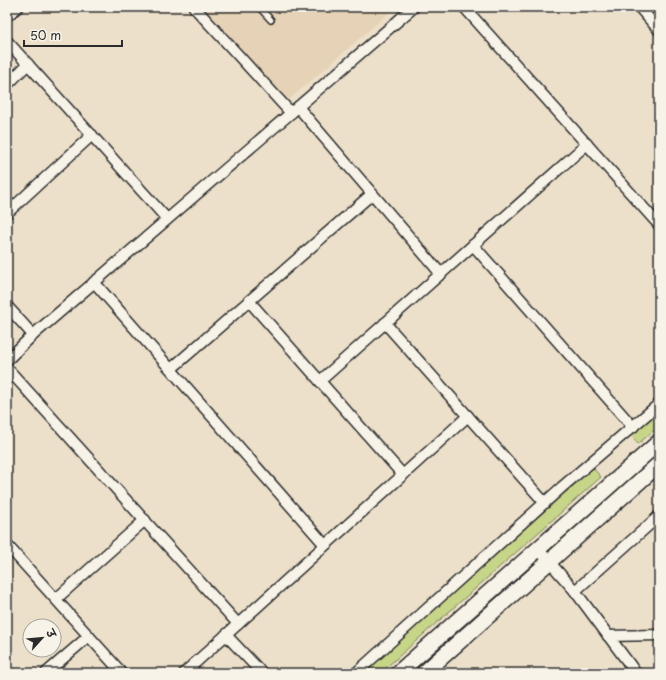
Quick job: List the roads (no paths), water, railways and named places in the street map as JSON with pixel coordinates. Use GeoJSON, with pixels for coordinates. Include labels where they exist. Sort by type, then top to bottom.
{"type":"FeatureCollection","features":[{"type":"Feature","properties":{"kind":"street"},"geometry":{"type":"LineString","coordinates":[[7,16],[18,7]]}},
{"type":"Feature","properties":{"kind":"street"},"geometry":{"type":"LineString","coordinates":[[194,7],[295,110],[372,194],[441,274]]}},
{"type":"Feature","properties":{"kind":"street"},"geometry":{"type":"LineString","coordinates":[[7,360],[33,335],[94,282],[414,7]]}},
{"type":"Feature","properties":{"kind":"street"},"geometry":{"type":"LineString","coordinates":[[464,7],[659,225]]}},
{"type":"Feature","properties":{"kind":"street"},"geometry":{"type":"LineString","coordinates":[[639,7],[659,30]]}},
{"type":"Feature","properties":{"kind":"street"},"geometry":{"type":"LineString","coordinates":[[7,41],[167,219]]}},
{"type":"Feature","properties":{"kind":"street"},"geometry":{"type":"LineString","coordinates":[[7,85],[28,64]]}},
{"type":"Feature","properties":{"kind":"street"},"geometry":{"type":"LineString","coordinates":[[7,213],[92,135]]}},
{"type":"Feature","properties":{"kind":"street"},"geometry":{"type":"LineString","coordinates":[[320,380],[587,144]]}},
{"type":"Feature","properties":{"kind":"street"},"geometry":{"type":"LineString","coordinates":[[171,369],[372,194]]}},
{"type":"Feature","properties":{"kind":"street"},"geometry":{"type":"LineString","coordinates":[[473,245],[633,427]]}},
{"type":"Feature","properties":{"kind":"street"},"geometry":{"type":"LineString","coordinates":[[94,282],[325,545]]}},
{"type":"Feature","properties":{"kind":"street"},"geometry":{"type":"LineString","coordinates":[[249,301],[404,475]]}},
{"type":"Feature","properties":{"kind":"street"},"geometry":{"type":"LineString","coordinates":[[7,306],[33,335]]}},
{"type":"Feature","properties":{"kind":"street"},"geometry":{"type":"LineString","coordinates":[[385,322],[545,503]]}},
{"type":"Feature","properties":{"kind":"street"},"geometry":{"type":"LineString","coordinates":[[7,368],[238,624]]}},
{"type":"Feature","properties":{"kind":"street"},"geometry":{"type":"LineString","coordinates":[[356,673],[545,503],[659,404]]}},
{"type":"Feature","properties":{"kind":"street"},"geometry":{"type":"LineString","coordinates":[[184,673],[468,416]]}},
{"type":"Feature","properties":{"kind":"street"},"geometry":{"type":"LineString","coordinates":[[398,673],[659,442]]}},
{"type":"Feature","properties":{"kind":"street"},"geometry":{"type":"LineString","coordinates":[[424,673],[659,464]]}},
{"type":"Feature","properties":{"kind":"street"},"geometry":{"type":"LineString","coordinates":[[575,591],[659,516]]}},
{"type":"Feature","properties":{"kind":"street"},"geometry":{"type":"LineString","coordinates":[[56,599],[145,520]]}},
{"type":"Feature","properties":{"kind":"street"},"geometry":{"type":"LineString","coordinates":[[7,545],[122,673]]}},
{"type":"Feature","properties":{"kind":"street"},"geometry":{"type":"LineString","coordinates":[[538,549],[575,591],[636,673]]}},
{"type":"Feature","properties":{"kind":"street"},"geometry":{"type":"LineString","coordinates":[[226,635],[262,673]]}},
{"type":"Feature","properties":{"kind":"street"},"geometry":{"type":"LineString","coordinates":[[608,636],[659,635]]}},
{"type":"Feature","properties":{"kind":"street"},"geometry":{"type":"LineString","coordinates":[[46,673],[88,636]]}},
{"type":"Feature","properties":{"kind":"lane"},"geometry":{"type":"LineString","coordinates":[[259,7],[271,20]]}}]}
